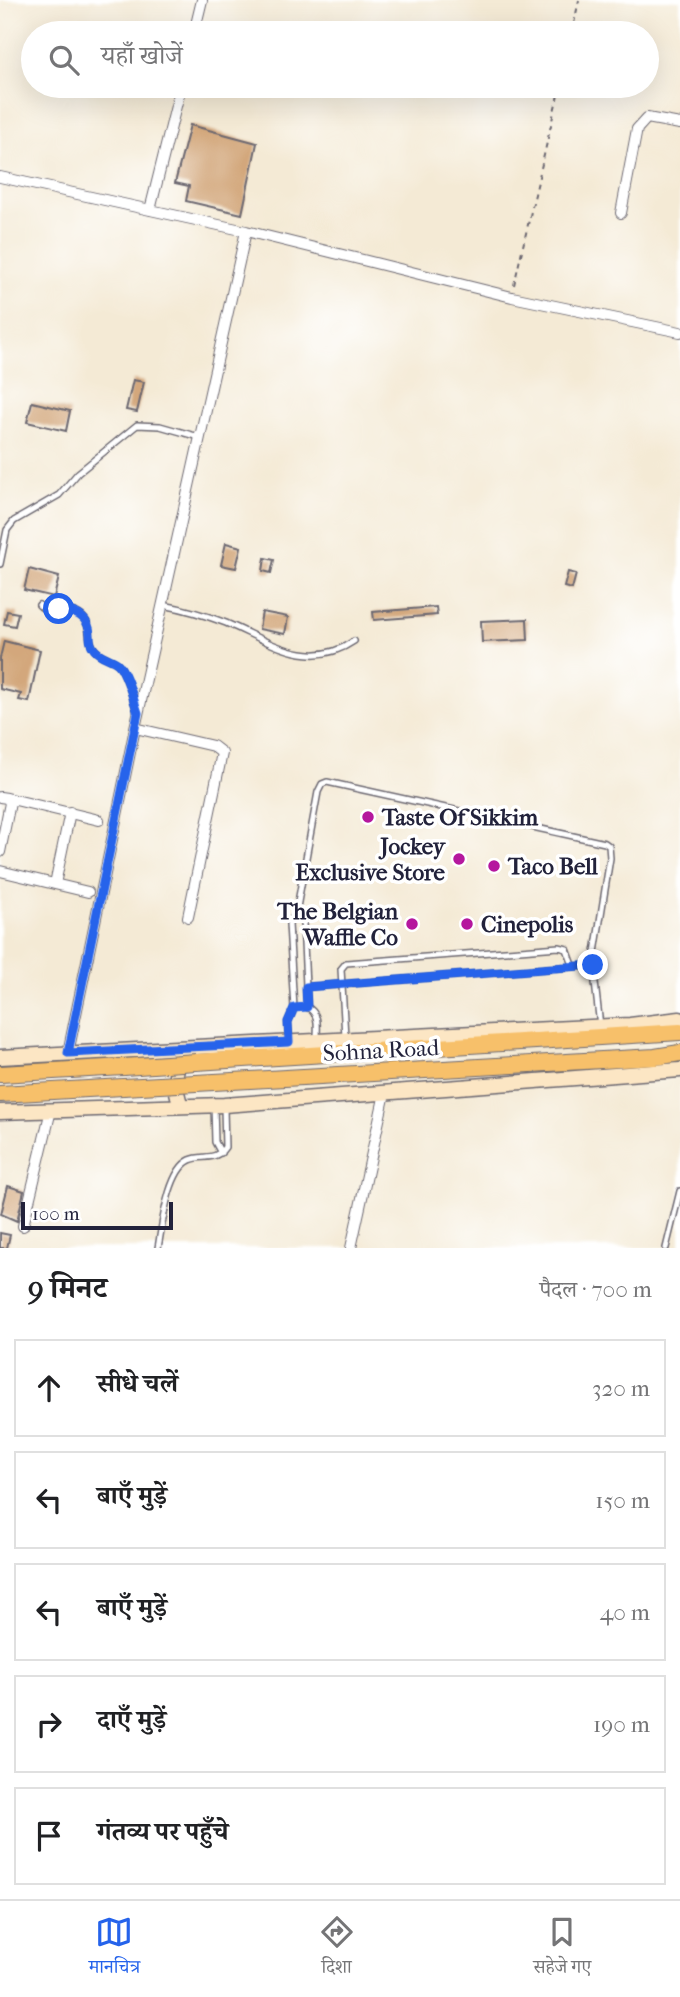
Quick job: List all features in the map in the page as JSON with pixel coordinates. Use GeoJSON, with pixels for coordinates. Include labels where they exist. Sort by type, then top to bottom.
{"type":"FeatureCollection","features":[{"type":"Feature","properties":{"kind":"highway","name":"Sohna Road"},"geometry":{"type":"LineString","coordinates":[[0,1074],[656,1036],[680,1032]]}},
{"type":"Feature","properties":{"kind":"highway","name":"Sohna Road"},"geometry":{"type":"LineString","coordinates":[[0,1094],[655,1057],[680,1053]]}},
{"type":"Feature","properties":{"kind":"main road"},"geometry":{"type":"LineString","coordinates":[[0,1057],[600,1026],[680,1019]]}},
{"type":"Feature","properties":{"kind":"main road"},"geometry":{"type":"LineString","coordinates":[[181,1106],[177,1095],[176,1076],[179,1056],[184,1048]]}},
{"type":"Feature","properties":{"kind":"main road"},"geometry":{"type":"LineString","coordinates":[[138,1050],[145,1057],[147,1068],[147,1091],[139,1107]]}},
{"type":"Feature","properties":{"kind":"main road"},"geometry":{"type":"LineString","coordinates":[[0,1112],[219,1105],[680,1070]]}},
{"type":"Feature","properties":{"kind":"street"},"geometry":{"type":"LineString","coordinates":[[197,21],[202,0]]}},
{"type":"Feature","properties":{"kind":"street"},"geometry":{"type":"LineString","coordinates":[[150,210],[178,98]]}},
{"type":"Feature","properties":{"kind":"street"},"geometry":{"type":"LineString","coordinates":[[621,213],[637,129],[642,120],[655,118],[680,124]]}},
{"type":"Feature","properties":{"kind":"street"},"geometry":{"type":"LineString","coordinates":[[0,177],[246,231],[512,297],[680,332]]}},
{"type":"Feature","properties":{"kind":"street"},"geometry":{"type":"LineString","coordinates":[[68,1053],[138,713],[246,231]]}},
{"type":"Feature","properties":{"kind":"street"},"geometry":{"type":"LineString","coordinates":[[135,728],[213,746],[222,753],[188,918]]}},
{"type":"Feature","properties":{"kind":"street"},"geometry":{"type":"LineString","coordinates":[[3,798],[99,820]]}},
{"type":"Feature","properties":{"kind":"street"},"geometry":{"type":"LineString","coordinates":[[0,852],[10,807],[3,798]]}},
{"type":"Feature","properties":{"kind":"street"},"geometry":{"type":"LineString","coordinates":[[55,884],[71,812]]}},
{"type":"Feature","properties":{"kind":"street"},"geometry":{"type":"LineString","coordinates":[[0,871],[88,892]]}},
{"type":"Feature","properties":{"kind":"street"},"geometry":{"type":"LineString","coordinates":[[351,1248],[385,1093]]}},
{"type":"Feature","properties":{"kind":"street"},"geometry":{"type":"LineString","coordinates":[[23,1226],[51,1110]]}},
{"type":"Feature","properties":{"kind":"lane"},"geometry":{"type":"LineString","coordinates":[[0,564],[7,530],[14,521],[58,495],[78,473],[137,425],[160,426],[201,437]]}},
{"type":"Feature","properties":{"kind":"lane"},"geometry":{"type":"LineString","coordinates":[[39,605],[48,611],[59,609],[74,612],[85,620],[96,652],[117,663],[122,670],[138,713]]}},
{"type":"Feature","properties":{"kind":"lane"},"geometry":{"type":"LineString","coordinates":[[163,605],[196,612],[288,651],[305,654],[327,653],[342,649],[354,641]]}},
{"type":"Feature","properties":{"kind":"lane"},"geometry":{"type":"LineString","coordinates":[[289,1042],[288,1022],[294,1008],[289,924],[296,913],[317,792],[322,784],[327,782],[609,846],[610,858],[593,965],[600,1026]]}},
{"type":"Feature","properties":{"kind":"lane"},"geometry":{"type":"LineString","coordinates":[[296,913],[303,922],[307,1007]]}},
{"type":"Feature","properties":{"kind":"lane"},"geometry":{"type":"LineString","coordinates":[[345,1040],[341,969],[346,962],[559,947],[567,949],[573,965]]}},
{"type":"Feature","properties":{"kind":"lane"},"geometry":{"type":"LineString","coordinates":[[306,987],[593,965]]}},
{"type":"Feature","properties":{"kind":"lane"},"geometry":{"type":"LineString","coordinates":[[294,1008],[307,1007],[315,1012],[317,1041]]}},
{"type":"Feature","properties":{"kind":"lane"},"geometry":{"type":"LineString","coordinates":[[158,1248],[177,1171],[190,1160],[216,1157],[226,1144],[219,1105]]}},
{"type":"Feature","properties":{"kind":"lane"},"geometry":{"type":"LineString","coordinates":[[219,1105],[215,1142],[221,1153]]}},
{"type":"Feature","properties":{"kind":"lane"},"geometry":{"type":"LineString","coordinates":[[666,1248],[680,1191]]}},
{"type":"Feature","properties":{"kind":"path"},"geometry":{"type":"LineString","coordinates":[[575,21],[579,0]]}},
{"type":"Feature","properties":{"kind":"path"},"geometry":{"type":"LineString","coordinates":[[512,297],[557,98]]}},
{"type":"Feature","properties":{"kind":"building"},"geometry":{"type":"Polygon","coordinates":[[[190,125],[257,143],[242,214],[186,201],[189,186],[175,183],[190,125]]]}},
{"type":"Feature","properties":{"kind":"building"},"geometry":{"type":"Polygon","coordinates":[[[133,380],[144,382],[137,412],[126,410],[133,380]]]}},
{"type":"Feature","properties":{"kind":"building"},"geometry":{"type":"Polygon","coordinates":[[[32,402],[70,411],[66,431],[27,422],[32,402]]]}},
{"type":"Feature","properties":{"kind":"building"},"geometry":{"type":"Polygon","coordinates":[[[226,543],[241,547],[236,568],[221,565],[226,543]]]}},
{"type":"Feature","properties":{"kind":"building"},"geometry":{"type":"Polygon","coordinates":[[[265,558],[274,560],[271,573],[263,571],[265,558]]]}},
{"type":"Feature","properties":{"kind":"building"},"geometry":{"type":"Polygon","coordinates":[[[29,569],[59,577],[54,597],[24,590],[29,569]]]}},
{"type":"Feature","properties":{"kind":"building"},"geometry":{"type":"Polygon","coordinates":[[[568,572],[576,574],[572,589],[564,587],[568,572]]]}},
{"type":"Feature","properties":{"kind":"building"},"geometry":{"type":"Polygon","coordinates":[[[436,607],[437,615],[374,620],[373,612],[436,607]]]}},
{"type":"Feature","properties":{"kind":"building"},"geometry":{"type":"Polygon","coordinates":[[[7,611],[18,613],[15,626],[4,624],[7,611]]]}},
{"type":"Feature","properties":{"kind":"building"},"geometry":{"type":"Polygon","coordinates":[[[262,612],[288,617],[285,634],[259,629],[262,612]]]}},
{"type":"Feature","properties":{"kind":"building"},"geometry":{"type":"Polygon","coordinates":[[[527,619],[528,640],[482,642],[481,621],[527,619]]]}},
{"type":"Feature","properties":{"kind":"building"},"geometry":{"type":"Polygon","coordinates":[[[4,641],[40,650],[29,702],[19,700],[21,694],[0,689],[0,658],[4,641]]]}},
{"type":"Feature","properties":{"kind":"building"},"geometry":{"type":"Polygon","coordinates":[[[8,1186],[24,1191],[17,1221],[1,1214],[8,1186]]]}},
{"type":"Feature","properties":{"kind":"building"},"geometry":{"type":"Polygon","coordinates":[[[0,1233],[10,1235],[7,1248],[0,1248],[0,1233]]]}},
{"type":"Feature","properties":{"kind":"place","name":"Taste Of Sikkim"},"geometry":{"type":"Point","coordinates":[368,817]}},
{"type":"Feature","properties":{"kind":"place","name":"Jockey Exclusive Store"},"geometry":{"type":"Point","coordinates":[459,859]}},
{"type":"Feature","properties":{"kind":"place","name":"Taco Bell"},"geometry":{"type":"Point","coordinates":[494,866]}},
{"type":"Feature","properties":{"kind":"place","name":"The Belgian Waffle Co"},"geometry":{"type":"Point","coordinates":[412,924]}},
{"type":"Feature","properties":{"kind":"place","name":"Cinepolis"},"geometry":{"type":"Point","coordinates":[467,924]}},
{"type":"Feature","properties":{"kind":"route"},"geometry":{"type":"LineString","coordinates":[[59,609],[74,612],[85,620],[96,652],[117,663],[122,670],[138,713],[68,1053],[289,1042],[290,1015],[294,1008],[307,1007],[306,987],[593,965]]}}]}
